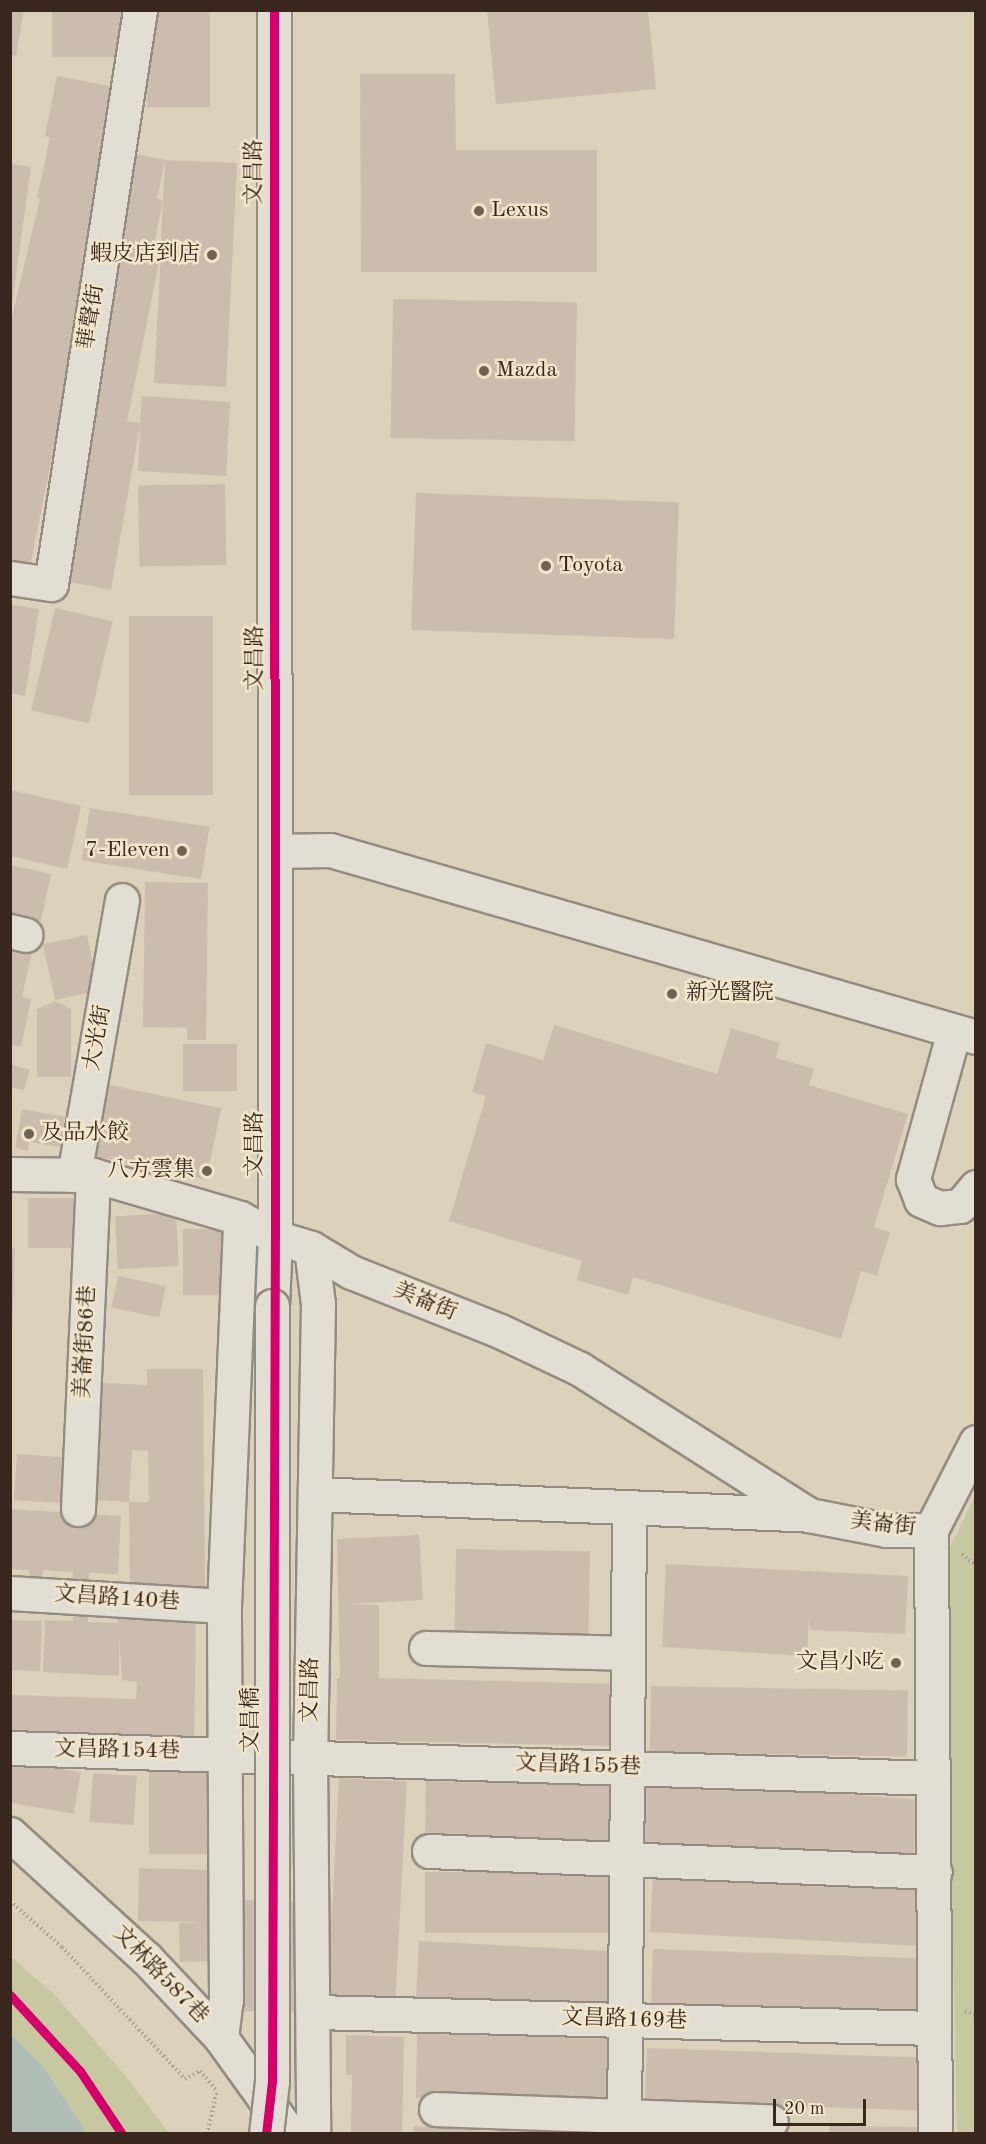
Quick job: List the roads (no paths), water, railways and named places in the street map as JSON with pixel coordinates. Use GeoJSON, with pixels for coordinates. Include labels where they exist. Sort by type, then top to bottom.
{"type":"FeatureCollection","features":[{"type":"Feature","properties":{"kind":"street","name":"華聲街"},"geometry":{"type":"LineString","coordinates":[[10,578],[51,584],[140,10]]}},
{"type":"Feature","properties":{"kind":"street","name":"文昌路"},"geometry":{"type":"LineString","coordinates":[[272,1306],[275,1237],[276,851],[274,10]]}},
{"type":"Feature","properties":{"kind":"street"},"geometry":{"type":"LineString","coordinates":[[276,851],[330,850],[965,1034],[913,1179],[921,1200],[940,1208],[960,1206],[975,1187]]}},
{"type":"Feature","properties":{"kind":"street","name":"大光街"},"geometry":{"type":"LineString","coordinates":[[84,1175],[122,900]]}},
{"type":"Feature","properties":{"kind":"street","name":"美崙街"},"geometry":{"type":"LineString","coordinates":[[10,1173],[84,1175],[240,1218],[275,1237],[311,1248],[351,1272],[501,1331],[580,1369],[809,1515]]}},
{"type":"Feature","properties":{"kind":"street","name":"美崙街86巷"},"geometry":{"type":"LineString","coordinates":[[78,1509],[84,1175]]}},
{"type":"Feature","properties":{"kind":"street"},"geometry":{"type":"LineString","coordinates":[[221,2038],[226,2000],[224,1606],[240,1218]]}},
{"type":"Feature","properties":{"kind":"street","name":"文昌路"},"geometry":{"type":"LineString","coordinates":[[311,1248],[318,1304],[310,1757],[315,2012],[312,2133]]}},
{"type":"Feature","properties":{"kind":"street","name":"文昌橋"},"geometry":{"type":"LineString","coordinates":[[266,2133],[272,2081],[272,1306]]}},
{"type":"Feature","properties":{"kind":"street","name":"美崙街"},"geometry":{"type":"LineString","coordinates":[[315,1494],[809,1515],[886,1530],[931,1530],[975,1442]]}},
{"type":"Feature","properties":{"kind":"street"},"geometry":{"type":"LineString","coordinates":[[624,2125],[629,1509]]}},
{"type":"Feature","properties":{"kind":"street"},"geometry":{"type":"LineString","coordinates":[[931,1530],[935,2133]]}},
{"type":"Feature","properties":{"kind":"street","name":"文昌路140巷"},"geometry":{"type":"LineString","coordinates":[[10,1593],[224,1606]]}},
{"type":"Feature","properties":{"kind":"street"},"geometry":{"type":"LineString","coordinates":[[426,1648],[627,1653]]}},
{"type":"Feature","properties":{"kind":"street","name":"文昌路154巷"},"geometry":{"type":"LineString","coordinates":[[10,1748],[223,1754]]}},
{"type":"Feature","properties":{"kind":"street","name":"文昌路155巷"},"geometry":{"type":"LineString","coordinates":[[223,1754],[933,1778]]}},
{"type":"Feature","properties":{"kind":"street","name":"文林路587巷"},"geometry":{"type":"LineString","coordinates":[[10,1834],[146,1958],[221,2038],[290,2133]]}},
{"type":"Feature","properties":{"kind":"street"},"geometry":{"type":"LineString","coordinates":[[429,1851],[935,1872]]}},
{"type":"Feature","properties":{"kind":"street","name":"文昌路169巷"},"geometry":{"type":"LineString","coordinates":[[315,2012],[934,2028]]}},
{"type":"Feature","properties":{"kind":"street"},"geometry":{"type":"LineString","coordinates":[[436,2109],[624,2125],[771,2121]]}},
{"type":"Feature","properties":{"kind":"place","name":"Lexus"},"geometry":{"type":"Point","coordinates":[479,211]}},
{"type":"Feature","properties":{"kind":"place","name":"蝦皮店到店"},"geometry":{"type":"Point","coordinates":[212,255]}},
{"type":"Feature","properties":{"kind":"place","name":"Mazda"},"geometry":{"type":"Point","coordinates":[484,371]}},
{"type":"Feature","properties":{"kind":"place","name":"Toyota"},"geometry":{"type":"Point","coordinates":[546,566]}},
{"type":"Feature","properties":{"kind":"place","name":"7-Eleven"},"geometry":{"type":"Point","coordinates":[182,851]}},
{"type":"Feature","properties":{"kind":"place","name":"新光醫院"},"geometry":{"type":"Point","coordinates":[672,994]}},
{"type":"Feature","properties":{"kind":"place","name":"及品水餃"},"geometry":{"type":"Point","coordinates":[29,1134]}},
{"type":"Feature","properties":{"kind":"place","name":"八方雲集"},"geometry":{"type":"Point","coordinates":[207,1171]}},
{"type":"Feature","properties":{"kind":"place","name":"文昌小吃"},"geometry":{"type":"Point","coordinates":[896,1663]}}]}
